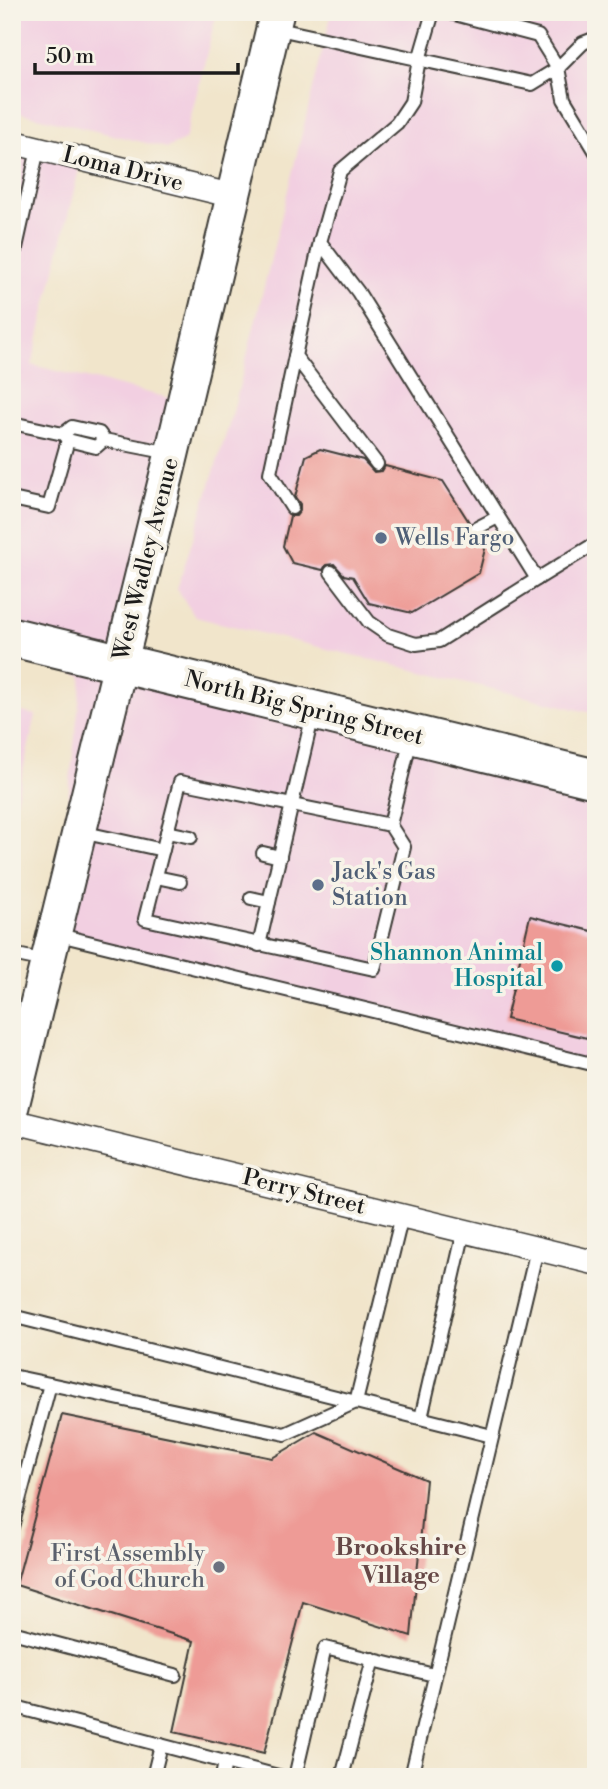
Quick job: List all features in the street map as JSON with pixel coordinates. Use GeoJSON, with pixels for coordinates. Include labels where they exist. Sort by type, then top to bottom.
{"type":"FeatureCollection","features":[{"type":"Feature","properties":{"kind":"highway","name":"North Big Spring Street"},"geometry":{"type":"LineString","coordinates":[[12,637],[596,779]]}},
{"type":"Feature","properties":{"kind":"main road","name":"West Wadley Avenue"},"geometry":{"type":"LineString","coordinates":[[12,1106],[275,20]]}},
{"type":"Feature","properties":{"kind":"street","name":"Loma Drive"},"geometry":{"type":"LineString","coordinates":[[12,142],[233,196]]}},
{"type":"Feature","properties":{"kind":"street","name":"Perry Street"},"geometry":{"type":"LineString","coordinates":[[12,1121],[596,1263]]}},
{"type":"Feature","properties":{"kind":"lane"},"geometry":{"type":"LineString","coordinates":[[292,508],[270,473],[320,242],[340,171],[397,123],[411,102],[419,60],[433,12]]}},
{"type":"Feature","properties":{"kind":"lane"},"geometry":{"type":"LineString","coordinates":[[447,12],[538,36],[558,68],[564,99],[596,152]]}},
{"type":"Feature","properties":{"kind":"lane"},"geometry":{"type":"LineString","coordinates":[[275,20],[419,60],[532,83],[558,68],[583,43],[596,38]]}},
{"type":"Feature","properties":{"kind":"lane"},"geometry":{"type":"LineString","coordinates":[[12,263],[38,149]]}},
{"type":"Feature","properties":{"kind":"lane"},"geometry":{"type":"LineString","coordinates":[[320,242],[358,292],[537,579]]}},
{"type":"Feature","properties":{"kind":"lane"},"geometry":{"type":"LineString","coordinates":[[295,356],[377,464]]}},
{"type":"Feature","properties":{"kind":"lane"},"geometry":{"type":"LineString","coordinates":[[12,423],[66,437]]}},
{"type":"Feature","properties":{"kind":"lane"},"geometry":{"type":"LineString","coordinates":[[12,499],[48,507],[66,437],[72,427],[99,433],[103,440],[172,453]]}},
{"type":"Feature","properties":{"kind":"lane"},"geometry":{"type":"LineString","coordinates":[[473,530],[498,517]]}},
{"type":"Feature","properties":{"kind":"lane"},"geometry":{"type":"LineString","coordinates":[[331,572],[369,622],[388,635],[416,644],[439,641],[596,543]]}},
{"type":"Feature","properties":{"kind":"lane"},"geometry":{"type":"LineString","coordinates":[[259,945],[314,710]]}},
{"type":"Feature","properties":{"kind":"lane"},"geometry":{"type":"LineString","coordinates":[[390,825],[180,782],[145,919],[374,969],[404,847],[390,825],[411,734]]}},
{"type":"Feature","properties":{"kind":"lane"},"geometry":{"type":"LineString","coordinates":[[80,832],[163,850]]}},
{"type":"Feature","properties":{"kind":"lane"},"geometry":{"type":"LineString","coordinates":[[167,832],[191,837]]}},
{"type":"Feature","properties":{"kind":"lane"},"geometry":{"type":"LineString","coordinates":[[263,853],[280,857]]}},
{"type":"Feature","properties":{"kind":"lane"},"geometry":{"type":"LineString","coordinates":[[156,877],[180,882]]}},
{"type":"Feature","properties":{"kind":"lane"},"geometry":{"type":"LineString","coordinates":[[251,898],[270,902]]}},
{"type":"Feature","properties":{"kind":"lane"},"geometry":{"type":"LineString","coordinates":[[12,954],[51,948],[596,1065]]}},
{"type":"Feature","properties":{"kind":"lane"},"geometry":{"type":"LineString","coordinates":[[356,1402],[402,1216]]}},
{"type":"Feature","properties":{"kind":"lane"},"geometry":{"type":"LineString","coordinates":[[421,1418],[464,1231]]}},
{"type":"Feature","properties":{"kind":"lane"},"geometry":{"type":"LineString","coordinates":[[411,1777],[537,1249]]}},
{"type":"Feature","properties":{"kind":"lane"},"geometry":{"type":"LineString","coordinates":[[12,1316],[492,1436]]}},
{"type":"Feature","properties":{"kind":"lane"},"geometry":{"type":"LineString","coordinates":[[12,1376],[285,1434],[356,1402]]}},
{"type":"Feature","properties":{"kind":"lane"},"geometry":{"type":"LineString","coordinates":[[12,1527],[50,1384]]}},
{"type":"Feature","properties":{"kind":"lane"},"geometry":{"type":"LineString","coordinates":[[12,1632],[175,1675]]}},
{"type":"Feature","properties":{"kind":"lane"},"geometry":{"type":"LineString","coordinates":[[295,1777],[325,1648],[434,1675]]}},
{"type":"Feature","properties":{"kind":"lane"},"geometry":{"type":"LineString","coordinates":[[342,1777],[373,1659]]}},
{"type":"Feature","properties":{"kind":"lane"},"geometry":{"type":"LineString","coordinates":[[12,1706],[282,1777]]}},
{"type":"Feature","properties":{"kind":"lane"},"geometry":{"type":"LineString","coordinates":[[153,1777],[161,1745]]}},
{"type":"Feature","properties":{"kind":"lane"},"geometry":{"type":"LineString","coordinates":[[222,1777],[225,1762]]}},
{"type":"Feature","properties":{"kind":"shaded area"},"geometry":{"type":"Polygon","coordinates":[[[12,12],[217,12],[185,140],[167,148],[12,111],[12,12]]]}},
{"type":"Feature","properties":{"kind":"shaded area"},"geometry":{"type":"Polygon","coordinates":[[[332,12],[596,12],[596,714],[195,617],[177,589],[233,412],[332,12]]]}},
{"type":"Feature","properties":{"kind":"shaded area"},"geometry":{"type":"Polygon","coordinates":[[[12,144],[81,161],[32,365],[182,401],[118,662],[596,780],[596,1072],[49,937],[55,913],[82,676],[12,651],[12,144]]]}},
{"type":"Feature","properties":{"kind":"shaded area"},"geometry":{"type":"Polygon","coordinates":[[[12,710],[36,715],[12,818],[12,710]]]}},
{"type":"Feature","properties":{"kind":"building","name":"Wells Fargo"},"geometry":{"type":"Polygon","coordinates":[[[320,449],[363,460],[374,472],[382,471],[385,466],[443,481],[469,522],[464,529],[466,535],[472,539],[478,537],[485,549],[479,573],[412,613],[369,603],[353,577],[344,575],[334,564],[326,565],[323,570],[292,563],[283,546],[290,516],[296,516],[300,511],[300,504],[295,497],[306,456],[320,449]]]}},
{"type":"Feature","properties":{"kind":"building","name":"Shannon Animal Hospital"},"geometry":{"type":"Polygon","coordinates":[[[530,916],[596,932],[596,1000],[587,1038],[506,1019],[530,916]]]}},
{"type":"Feature","properties":{"kind":"building","name":"First Assembly of God Church"},"geometry":{"type":"Polygon","coordinates":[[[62,1415],[272,1458],[316,1432],[426,1480],[411,1636],[303,1602],[264,1753],[174,1732],[194,1641],[16,1585],[62,1415]]]}},
{"type":"Feature","properties":{"kind":"place","name":"Wells Fargo"},"geometry":{"type":"Point","coordinates":[381,538]}},
{"type":"Feature","properties":{"kind":"place","name":"Jack's Gas Station"},"geometry":{"type":"Point","coordinates":[318,885]}},
{"type":"Feature","properties":{"kind":"place","name":"Shannon Animal Hospital"},"geometry":{"type":"Point","coordinates":[557,966]}},
{"type":"Feature","properties":{"kind":"place","name":"First Assembly of God Church"},"geometry":{"type":"Point","coordinates":[219,1567]}},
{"type":"Feature","properties":{"kind":"district","name":"Brookshire Village"},"geometry":{"type":"Point","coordinates":[401,1562]}}]}
